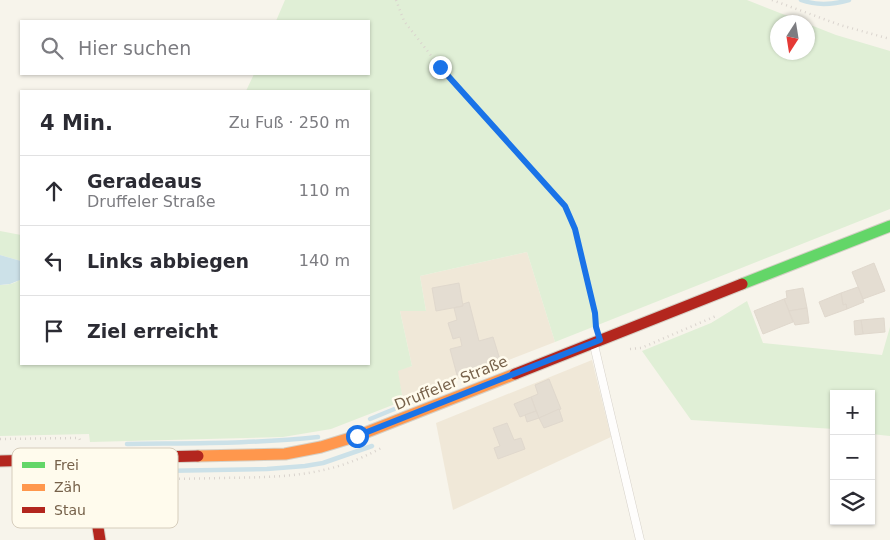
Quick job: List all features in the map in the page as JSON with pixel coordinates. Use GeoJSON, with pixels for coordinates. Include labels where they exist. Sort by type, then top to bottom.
{"type":"FeatureCollection","features":[{"type":"Feature","properties":{"kind":"street","name":"Druffeler Straße"},"geometry":{"type":"LineString","coordinates":[[178,456],[285,454],[321,447],[357,436],[890,226]]}},
{"type":"Feature","properties":{"kind":"lane"},"geometry":{"type":"LineString","coordinates":[[597,341],[640,540]]}},
{"type":"Feature","properties":{"kind":"path"},"geometry":{"type":"LineString","coordinates":[[396,0],[404,21],[440,67],[565,206],[575,229],[595,313],[597,341]]}},
{"type":"Feature","properties":{"kind":"path"},"geometry":{"type":"LineString","coordinates":[[772,0],[840,25],[890,39]]}},
{"type":"Feature","properties":{"kind":"shaded area"},"geometry":{"type":"Polygon","coordinates":[[[527,252],[555,342],[403,401],[397,370],[412,366],[400,311],[426,311],[420,276],[527,252]]]}},
{"type":"Feature","properties":{"kind":"shaded area"},"geometry":{"type":"Polygon","coordinates":[[[592,360],[611,437],[453,510],[436,423],[592,360]]]}},
{"type":"Feature","properties":{"kind":"green space"},"geometry":{"type":"Polygon","coordinates":[[[285,0],[747,0],[785,15],[770,15],[770,60],[815,60],[815,27],[890,51],[890,209],[555,342],[527,252],[420,276],[426,311],[400,311],[412,366],[398,371],[403,401],[331,429],[283,437],[90,442],[89,434],[0,436],[0,285],[12,284],[20,279],[20,365],[370,365],[370,90],[246,90],[254,75],[370,75],[370,20],[276,20],[285,0]]]}},
{"type":"Feature","properties":{"kind":"green space"},"geometry":{"type":"Polygon","coordinates":[[[0,231],[20,235],[20,261],[0,255],[0,231]]]}},
{"type":"Feature","properties":{"kind":"green space"},"geometry":{"type":"Polygon","coordinates":[[[747,301],[763,343],[882,355],[890,327],[890,436],[875,434],[875,390],[830,390],[830,429],[691,420],[642,351],[711,323],[747,301]]]}},
{"type":"Feature","properties":{"kind":"water"},"geometry":{"type":"Polygon","coordinates":[[[0,255],[20,261],[20,280],[0,285],[0,255]]]}},
{"type":"Feature","properties":{"kind":"building"},"geometry":{"type":"Polygon","coordinates":[[[874,263],[885,291],[863,299],[852,272],[874,263]]]}},
{"type":"Feature","properties":{"kind":"building"},"geometry":{"type":"Polygon","coordinates":[[[459,283],[463,306],[436,311],[432,288],[459,283]]]}},
{"type":"Feature","properties":{"kind":"building"},"geometry":{"type":"Polygon","coordinates":[[[858,287],[864,302],[847,309],[846,304],[843,305],[841,293],[858,287]]]}},
{"type":"Feature","properties":{"kind":"building"},"geometry":{"type":"Polygon","coordinates":[[[803,288],[807,308],[789,311],[784,299],[787,298],[786,291],[803,288]]]}},
{"type":"Feature","properties":{"kind":"building"},"geometry":{"type":"Polygon","coordinates":[[[841,293],[843,305],[846,304],[847,309],[825,317],[819,302],[841,293]]]}},
{"type":"Feature","properties":{"kind":"building"},"geometry":{"type":"Polygon","coordinates":[[[784,299],[793,322],[763,334],[754,311],[784,299]]]}},
{"type":"Feature","properties":{"kind":"building"},"geometry":{"type":"Polygon","coordinates":[[[469,302],[479,341],[493,337],[501,363],[457,375],[450,349],[462,346],[460,337],[453,339],[448,323],[457,320],[454,308],[469,302]]]}},
{"type":"Feature","properties":{"kind":"building"},"geometry":{"type":"Polygon","coordinates":[[[807,308],[809,323],[795,325],[789,311],[807,308]]]}},
{"type":"Feature","properties":{"kind":"building"},"geometry":{"type":"Polygon","coordinates":[[[884,318],[885,332],[863,334],[861,320],[884,318]]]}},
{"type":"Feature","properties":{"kind":"building"},"geometry":{"type":"Polygon","coordinates":[[[861,320],[863,334],[855,335],[854,321],[861,320]]]}},
{"type":"Feature","properties":{"kind":"building"},"geometry":{"type":"Polygon","coordinates":[[[549,379],[561,409],[539,418],[531,397],[538,394],[535,385],[549,379]]]}},
{"type":"Feature","properties":{"kind":"building"},"geometry":{"type":"Polygon","coordinates":[[[531,397],[536,411],[520,417],[514,404],[531,397]]]}},
{"type":"Feature","properties":{"kind":"building"},"geometry":{"type":"Polygon","coordinates":[[[559,409],[563,421],[544,428],[539,418],[559,409]]]}},
{"type":"Feature","properties":{"kind":"building"},"geometry":{"type":"Polygon","coordinates":[[[536,411],[539,418],[527,422],[525,415],[536,411]]]}},
{"type":"Feature","properties":{"kind":"building"},"geometry":{"type":"Polygon","coordinates":[[[507,423],[514,440],[521,438],[525,449],[498,459],[494,448],[500,446],[493,428],[507,423]]]}},
{"type":"Feature","properties":{"kind":"waterway"},"geometry":{"type":"LineString","coordinates":[[801,0],[825,4],[849,0]]}},
{"type":"Feature","properties":{"kind":"waterway"},"geometry":{"type":"LineString","coordinates":[[370,419],[431,394]]}},
{"type":"Feature","properties":{"kind":"waterway"},"geometry":{"type":"LineString","coordinates":[[127,444],[246,442],[318,437]]}},
{"type":"Feature","properties":{"kind":"waterway"},"geometry":{"type":"LineString","coordinates":[[178,471],[267,469],[305,466],[323,463],[372,446]]}},
{"type":"Feature","properties":{"kind":"traffic: fast"},"geometry":{"type":"LineString","coordinates":[[742,284],[890,226]]}},
{"type":"Feature","properties":{"kind":"traffic: slow"},"geometry":{"type":"LineString","coordinates":[[198,456],[285,454],[321,447],[357,436],[515,374]]}},
{"type":"Feature","properties":{"kind":"traffic: jam"},"geometry":{"type":"LineString","coordinates":[[515,374],[742,284]]}},
{"type":"Feature","properties":{"kind":"traffic: jam"},"geometry":{"type":"LineString","coordinates":[[178,457],[198,456]]}},
{"type":"Feature","properties":{"kind":"traffic: jam"},"geometry":{"type":"LineString","coordinates":[[0,461],[12,461]]}},
{"type":"Feature","properties":{"kind":"traffic: jam"},"geometry":{"type":"LineString","coordinates":[[98,528],[100,540]]}},
{"type":"Feature","properties":{"kind":"route"},"geometry":{"type":"LineString","coordinates":[[357,436],[600,340],[575,229],[565,206],[440,67]]}}]}
